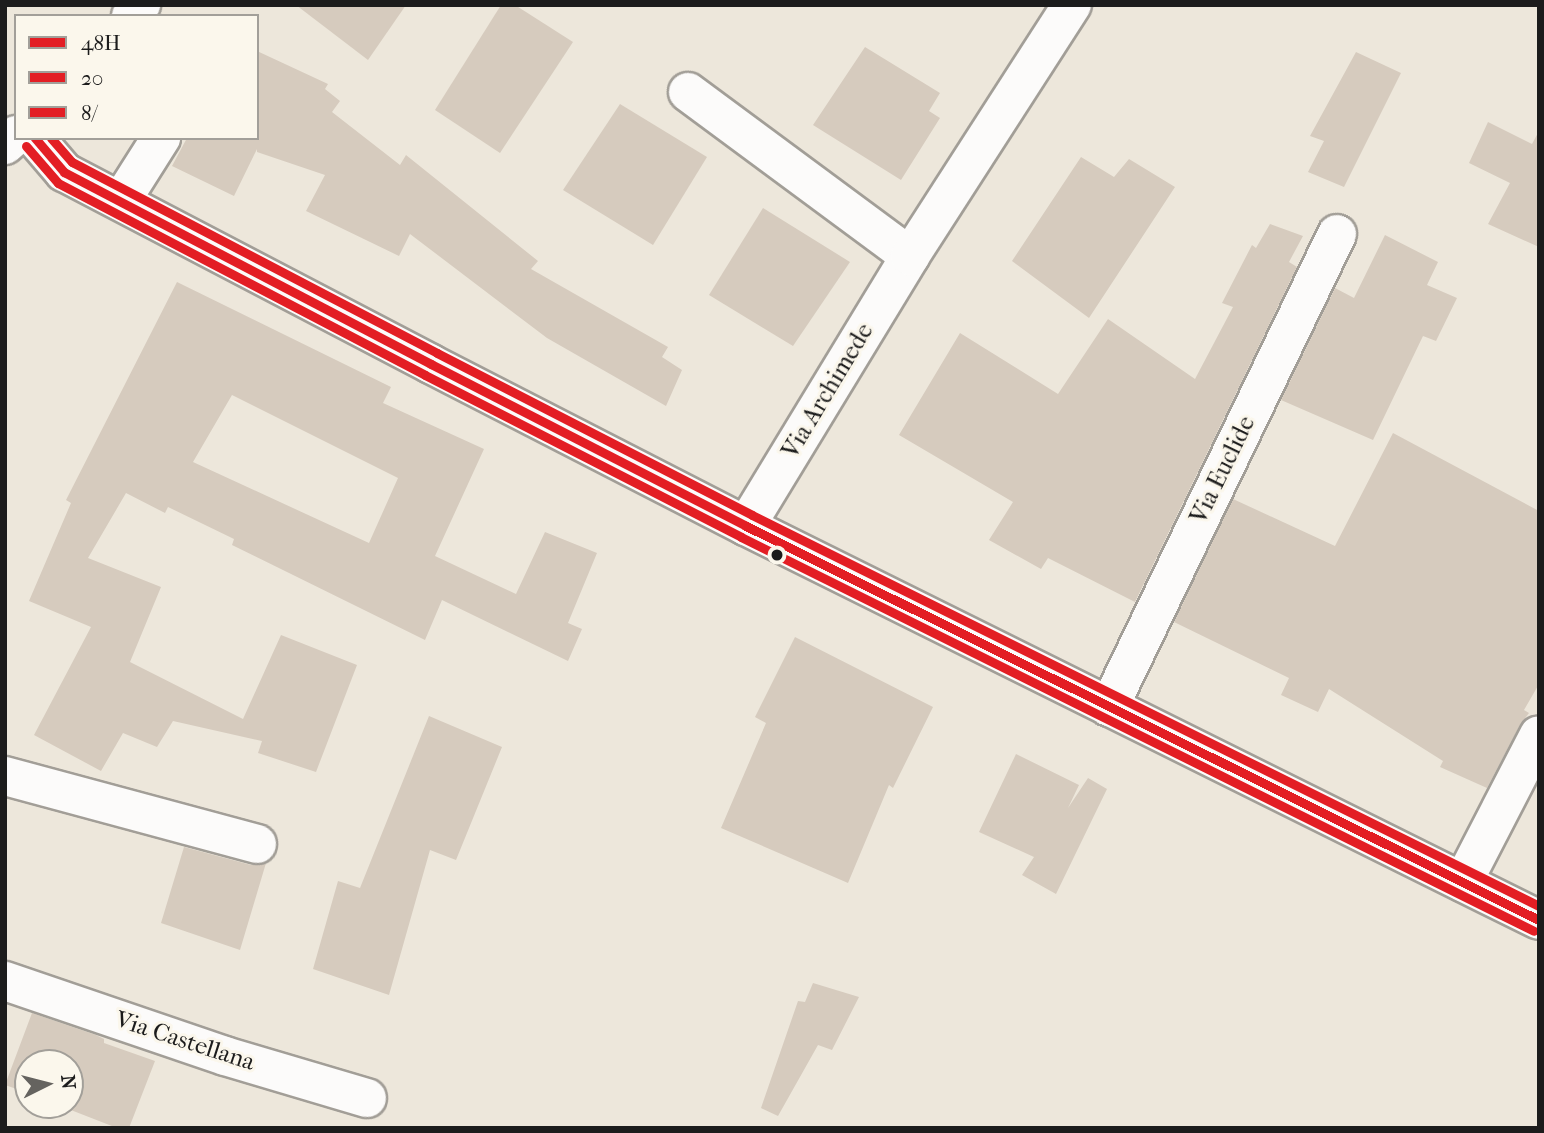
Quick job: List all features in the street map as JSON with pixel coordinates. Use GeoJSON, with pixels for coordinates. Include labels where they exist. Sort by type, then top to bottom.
{"type":"FeatureCollection","features":[{"type":"Feature","properties":{"kind":"street","name":"Via Archimede"},"geometry":{"type":"LineString","coordinates":[[746,526],[910,256],[1072,5]]}},
{"type":"Feature","properties":{"kind":"street"},"geometry":{"type":"LineString","coordinates":[[688,92],[910,256]]}},
{"type":"Feature","properties":{"kind":"street"},"geometry":{"type":"LineString","coordinates":[[37,140],[64,172],[121,201],[235,246],[746,526],[1539,920]]}},
{"type":"Feature","properties":{"kind":"street"},"geometry":{"type":"LineString","coordinates":[[121,201],[160,140]]}},
{"type":"Feature","properties":{"kind":"street","name":"Via Euclide"},"geometry":{"type":"LineString","coordinates":[[1109,707],[1337,234]]}},
{"type":"Feature","properties":{"kind":"street"},"geometry":{"type":"LineString","coordinates":[[1463,882],[1539,735]]}},
{"type":"Feature","properties":{"kind":"street"},"geometry":{"type":"LineString","coordinates":[[5,776],[257,844]]}},
{"type":"Feature","properties":{"kind":"street","name":"Via Castellana"},"geometry":{"type":"LineString","coordinates":[[5,981],[225,1056],[367,1098]]}},
{"type":"Feature","properties":{"kind":"building"},"geometry":{"type":"Polygon","coordinates":[[[296,5],[406,5],[368,60],[296,5]]]}},
{"type":"Feature","properties":{"kind":"building"},"geometry":{"type":"Polygon","coordinates":[[[501,5],[515,5],[573,42],[500,153],[435,110],[501,5]]]}},
{"type":"Feature","properties":{"kind":"building"},"geometry":{"type":"Polygon","coordinates":[[[865,47],[940,93],[929,111],[940,118],[901,180],[813,125],[865,47]]]}},
{"type":"Feature","properties":{"kind":"building"},"geometry":{"type":"Polygon","coordinates":[[[259,52],[328,84],[325,89],[340,101],[332,112],[400,165],[406,155],[538,261],[531,269],[668,347],[662,357],[682,370],[666,406],[547,338],[410,234],[399,256],[306,211],[325,175],[257,152],[257,149],[234,196],[172,166],[186,140],[259,140],[259,52]]]}},
{"type":"Feature","properties":{"kind":"building"},"geometry":{"type":"Polygon","coordinates":[[[1356,52],[1401,73],[1344,187],[1308,172],[1324,141],[1310,136],[1356,52]]]}},
{"type":"Feature","properties":{"kind":"building"},"geometry":{"type":"Polygon","coordinates":[[[620,104],[707,157],[653,245],[563,190],[620,104]]]}},
{"type":"Feature","properties":{"kind":"building"},"geometry":{"type":"Polygon","coordinates":[[[1488,122],[1532,144],[1539,131],[1539,247],[1488,224],[1510,183],[1469,163],[1488,122]]]}},
{"type":"Feature","properties":{"kind":"building"},"geometry":{"type":"Polygon","coordinates":[[[1081,157],[1114,177],[1129,159],[1175,187],[1089,318],[1012,261],[1081,157]]]}},
{"type":"Feature","properties":{"kind":"building"},"geometry":{"type":"Polygon","coordinates":[[[763,208],[850,262],[793,346],[709,295],[763,208]]]}},
{"type":"Feature","properties":{"kind":"building"},"geometry":{"type":"Polygon","coordinates":[[[1270,224],[1303,236],[1289,262],[1297,267],[1135,602],[1048,558],[1041,569],[989,540],[1013,502],[899,435],[960,333],[1058,394],[1108,319],[1195,379],[1233,307],[1222,303],[1252,245],[1256,248],[1270,224]]]}},
{"type":"Feature","properties":{"kind":"building"},"geometry":{"type":"Polygon","coordinates":[[[1385,235],[1438,262],[1427,285],[1457,298],[1436,341],[1423,336],[1373,440],[1281,400],[1335,288],[1354,298],[1385,235]]]}},
{"type":"Feature","properties":{"kind":"building"},"geometry":{"type":"Polygon","coordinates":[[[177,282],[391,387],[383,403],[484,449],[435,556],[516,594],[545,532],[597,553],[568,623],[582,629],[568,661],[442,600],[425,640],[232,545],[234,539],[168,507],[165,513],[126,493],[88,558],[161,587],[130,662],[243,719],[281,635],[357,665],[316,772],[258,753],[262,741],[173,721],[157,747],[123,733],[101,771],[34,735],[91,627],[29,601],[71,503],[66,500],[177,282]],[[232,395],[193,462],[369,543],[398,478],[232,395]]]}},
{"type":"Feature","properties":{"kind":"building"},"geometry":{"type":"Polygon","coordinates":[[[1393,433],[1539,511],[1539,684],[1524,710],[1529,713],[1487,788],[1440,767],[1443,761],[1329,689],[1318,712],[1281,695],[1289,678],[1174,622],[1233,499],[1335,546],[1393,433]]]}},
{"type":"Feature","properties":{"kind":"building"},"geometry":{"type":"Polygon","coordinates":[[[795,637],[933,707],[893,788],[889,785],[848,883],[721,828],[766,723],[755,717],[795,637]]]}},
{"type":"Feature","properties":{"kind":"building"},"geometry":{"type":"Polygon","coordinates":[[[429,716],[502,747],[456,860],[430,850],[389,995],[313,969],[338,881],[360,888],[429,716]]]}},
{"type":"Feature","properties":{"kind":"building"},"geometry":{"type":"Polygon","coordinates":[[[1016,754],[1079,785],[1068,808],[1088,778],[1107,789],[1056,894],[1022,875],[1034,857],[979,832],[1016,754]]]}},
{"type":"Feature","properties":{"kind":"building"},"geometry":{"type":"Polygon","coordinates":[[[184,847],[251,865],[266,863],[240,950],[161,923],[184,847]]]}},
{"type":"Feature","properties":{"kind":"building"},"geometry":{"type":"Polygon","coordinates":[[[813,983],[859,997],[832,1050],[818,1045],[778,1116],[761,1108],[798,1001],[805,1002],[813,983]]]}},
{"type":"Feature","properties":{"kind":"building"},"geometry":{"type":"Polygon","coordinates":[[[32,1013],[96,1035],[104,1039],[104,1043],[155,1061],[129,1128],[117,1128],[84,1115],[84,1049],[18,1049],[32,1013]]]}},
{"type":"Feature","properties":{"kind":"building"},"geometry":{"type":"Polygon","coordinates":[[[14,1061],[14,1088],[5,1085],[14,1061]]]}},
{"type":"Feature","properties":{"kind":"transit line","name":"48H"},"geometry":{"type":"LineString","coordinates":[[37,140],[64,172],[431,364],[746,526],[1539,920]]}},
{"type":"Feature","properties":{"kind":"transit line","name":"8/"},"geometry":{"type":"LineString","coordinates":[[53,140],[72,162],[437,353],[752,515],[1539,906]]}},
{"type":"Feature","properties":{"kind":"transit line","name":"20"},"geometry":{"type":"LineString","coordinates":[[26,146],[58,183],[425,375],[741,537],[1534,931]]}}]}
